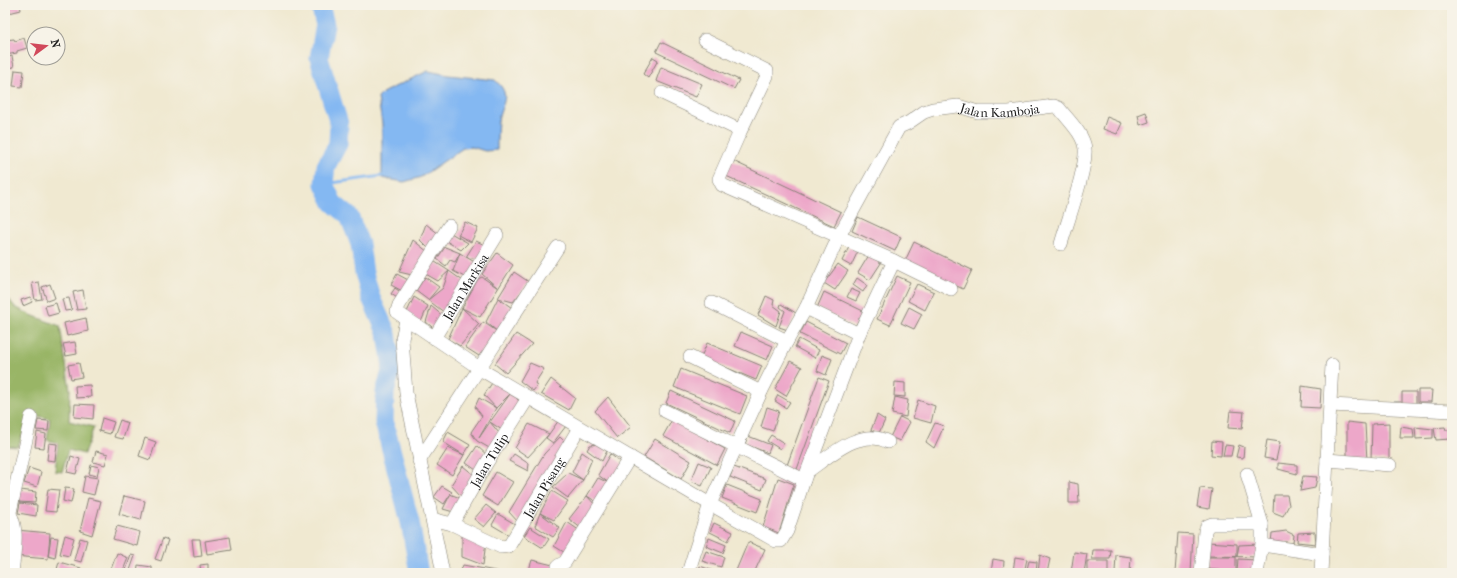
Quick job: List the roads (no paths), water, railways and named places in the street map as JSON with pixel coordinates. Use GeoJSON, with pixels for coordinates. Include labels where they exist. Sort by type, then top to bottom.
{"type":"FeatureCollection","features":[{"type":"Feature","properties":{"kind":"street"},"geometry":{"type":"LineString","coordinates":[[704,40],[767,71],[767,76],[719,179],[722,185],[839,236],[951,289]]}},
{"type":"Feature","properties":{"kind":"street"},"geometry":{"type":"LineString","coordinates":[[662,93],[735,128],[739,134]]}},
{"type":"Feature","properties":{"kind":"street","name":"Jalan Kamboja"},"geometry":{"type":"LineString","coordinates":[[839,236],[899,127],[908,123],[924,112],[933,109],[958,106],[978,112],[1009,112],[1054,106],[1058,108],[1082,139],[1085,149],[1084,163],[1060,244]]}},
{"type":"Feature","properties":{"kind":"street"},"geometry":{"type":"LineString","coordinates":[[449,226],[397,308],[398,313],[406,320],[528,398],[710,504],[776,540],[781,540],[787,531],[806,475],[859,334],[894,261]]}},
{"type":"Feature","properties":{"kind":"street","name":"Jalan Markisa"},"geometry":{"type":"LineString","coordinates":[[434,338],[497,235]]}},
{"type":"Feature","properties":{"kind":"street"},"geometry":{"type":"LineString","coordinates":[[688,573],[710,504],[787,340],[806,308],[839,236]]}},
{"type":"Feature","properties":{"kind":"street"},"geometry":{"type":"LineString","coordinates":[[419,461],[558,247]]}},
{"type":"Feature","properties":{"kind":"street"},"geometry":{"type":"LineString","coordinates":[[712,303],[787,340]]}},
{"type":"Feature","properties":{"kind":"street"},"geometry":{"type":"LineString","coordinates":[[806,308],[859,334]]}},
{"type":"Feature","properties":{"kind":"street"},"geometry":{"type":"LineString","coordinates":[[406,320],[402,339],[403,366],[409,413],[442,573]]}},
{"type":"Feature","properties":{"kind":"street"},"geometry":{"type":"LineString","coordinates":[[690,357],[762,392]]}},
{"type":"Feature","properties":{"kind":"street"},"geometry":{"type":"LineString","coordinates":[[1321,573],[1332,365]]}},
{"type":"Feature","properties":{"kind":"street","name":"Jalan Tulip"},"geometry":{"type":"LineString","coordinates":[[452,524],[486,464],[528,398]]}},
{"type":"Feature","properties":{"kind":"street"},"geometry":{"type":"LineString","coordinates":[[1330,405],[1452,411]]}},
{"type":"Feature","properties":{"kind":"street"},"geometry":{"type":"LineString","coordinates":[[665,411],[737,446],[806,475]]}},
{"type":"Feature","properties":{"kind":"street"},"geometry":{"type":"LineString","coordinates":[[12,573],[15,528],[8,510],[31,416]]}},
{"type":"Feature","properties":{"kind":"street","name":"Jalan Pisang"},"geometry":{"type":"LineString","coordinates":[[452,524],[501,547],[509,546],[579,428]]}},
{"type":"Feature","properties":{"kind":"street"},"geometry":{"type":"LineString","coordinates":[[806,475],[857,440],[870,437],[881,438],[888,442]]}},
{"type":"Feature","properties":{"kind":"street"},"geometry":{"type":"LineString","coordinates":[[558,566],[565,562],[630,457]]}},
{"type":"Feature","properties":{"kind":"street"},"geometry":{"type":"LineString","coordinates":[[1327,460],[1390,465]]}},
{"type":"Feature","properties":{"kind":"street"},"geometry":{"type":"LineString","coordinates":[[1247,474],[1262,524],[1262,545],[1257,573]]}},
{"type":"Feature","properties":{"kind":"street"},"geometry":{"type":"LineString","coordinates":[[432,519],[452,524]]}},
{"type":"Feature","properties":{"kind":"street"},"geometry":{"type":"LineString","coordinates":[[1201,573],[1205,531],[1207,526],[1212,524],[1262,524]]}},
{"type":"Feature","properties":{"kind":"street"},"geometry":{"type":"LineString","coordinates":[[1262,545],[1322,554]]}},
{"type":"Feature","properties":{"kind":"water"},"geometry":{"type":"Polygon","coordinates":[[[428,71],[448,75],[495,80],[505,95],[498,121],[497,150],[485,151],[472,147],[463,148],[421,177],[404,182],[382,178],[382,124],[378,98],[384,92],[428,71]]]}},
{"type":"Feature","properties":{"kind":"waterway"},"geometry":{"type":"LineString","coordinates":[[320,5],[325,25],[319,58],[339,124],[338,144],[326,166],[324,184],[333,203],[349,216],[360,244],[364,273],[371,298],[387,334],[392,367],[385,392],[384,422],[410,522],[419,573]]}},
{"type":"Feature","properties":{"kind":"waterway"},"geometry":{"type":"LineString","coordinates":[[324,184],[382,176]]}}]}
